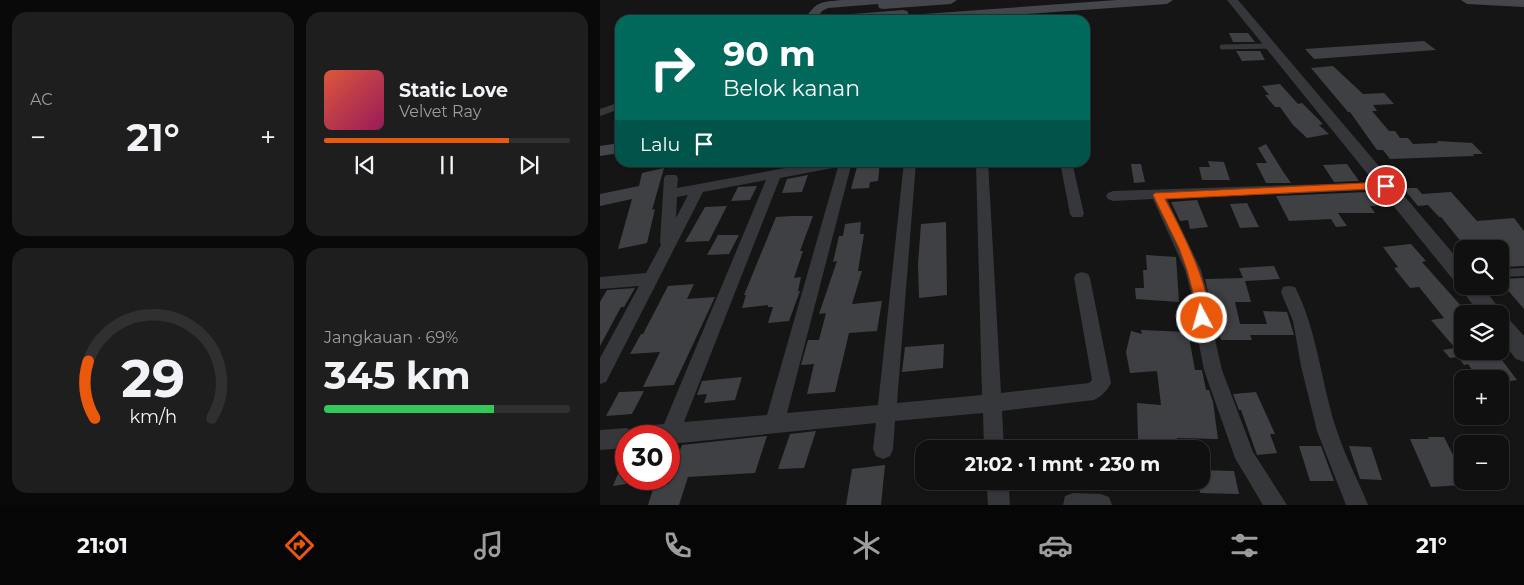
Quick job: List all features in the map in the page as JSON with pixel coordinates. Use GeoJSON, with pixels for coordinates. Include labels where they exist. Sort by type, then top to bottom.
{"type":"FeatureCollection","features":[{"type":"Feature","properties":{"kind":"main road"},"geometry":{"type":"LineString","coordinates":[[814,14],[830,4],[885,0]]}},
{"type":"Feature","properties":{"kind":"main road"},"geometry":{"type":"LineString","coordinates":[[814,14],[836,8],[951,0]]}},
{"type":"Feature","properties":{"kind":"main road"},"geometry":{"type":"LineString","coordinates":[[895,15],[1100,0]]}},
{"type":"Feature","properties":{"kind":"main road"},"geometry":{"type":"LineString","coordinates":[[958,15],[1167,0]]}},
{"type":"Feature","properties":{"kind":"main road"},"geometry":{"type":"LineString","coordinates":[[1467,0],[1524,3]]}},
{"type":"Feature","properties":{"kind":"main road"},"geometry":{"type":"LineString","coordinates":[[600,151],[615,149]]}},
{"type":"Feature","properties":{"kind":"street"},"geometry":{"type":"LineString","coordinates":[[1232,0],[1454,265]]}},
{"type":"Feature","properties":{"kind":"street"},"geometry":{"type":"LineString","coordinates":[[600,114],[615,107]]}},
{"type":"Feature","properties":{"kind":"street"},"geometry":{"type":"LineString","coordinates":[[670,194],[816,167]]}},
{"type":"Feature","properties":{"kind":"street"},"geometry":{"type":"LineString","coordinates":[[775,422],[845,167]]}},
{"type":"Feature","properties":{"kind":"street"},"geometry":{"type":"LineString","coordinates":[[883,449],[910,167]]}},
{"type":"Feature","properties":{"kind":"street"},"geometry":{"type":"LineString","coordinates":[[982,167],[994,440]]}},
{"type":"Feature","properties":{"kind":"street"},"geometry":{"type":"LineString","coordinates":[[1067,167],[1077,214]]}},
{"type":"Feature","properties":{"kind":"street"},"geometry":{"type":"LineString","coordinates":[[674,425],[775,175]]}},
{"type":"Feature","properties":{"kind":"street"},"geometry":{"type":"LineString","coordinates":[[666,249],[671,178]]}},
{"type":"Feature","properties":{"kind":"street"},"geometry":{"type":"LineString","coordinates":[[1114,196],[1386,186]]}},
{"type":"Feature","properties":{"kind":"street"},"geometry":{"type":"LineString","coordinates":[[600,376],[698,189]]}},
{"type":"Feature","properties":{"kind":"street"},"geometry":{"type":"LineString","coordinates":[[1158,195],[1193,270],[1200,296],[1202,318],[1213,370],[1245,458],[1276,505]]}},
{"type":"Feature","properties":{"kind":"street"},"geometry":{"type":"LineString","coordinates":[[680,433],[775,422],[992,403],[1094,391],[1102,383],[1082,278]]}},
{"type":"Feature","properties":{"kind":"street"},"geometry":{"type":"LineString","coordinates":[[600,283],[650,279]]}},
{"type":"Feature","properties":{"kind":"street"},"geometry":{"type":"LineString","coordinates":[[1289,292],[1301,321],[1310,366],[1328,431],[1357,505]]}},
{"type":"Feature","properties":{"kind":"street"},"geometry":{"type":"LineString","coordinates":[[1478,295],[1485,305]]}},
{"type":"Feature","properties":{"kind":"street"},"geometry":{"type":"LineString","coordinates":[[1509,334],[1524,352]]}},
{"type":"Feature","properties":{"kind":"street"},"geometry":{"type":"LineString","coordinates":[[600,440],[615,439]]}},
{"type":"Feature","properties":{"kind":"street"},"geometry":{"type":"LineString","coordinates":[[1073,504],[1101,505]]}},
{"type":"Feature","properties":{"kind":"lane"},"geometry":{"type":"LineString","coordinates":[[1222,47],[1270,46]]}},
{"type":"Feature","properties":{"kind":"lane"},"geometry":{"type":"LineString","coordinates":[[1509,273],[1524,272]]}},
{"type":"Feature","properties":{"kind":"building"},"geometry":{"type":"Polygon","coordinates":[[[1229,33],[1248,33],[1255,42],[1233,42],[1229,33]]]}},
{"type":"Feature","properties":{"kind":"building"},"geometry":{"type":"Polygon","coordinates":[[[1424,41],[1436,50],[1314,59],[1305,49],[1424,41]]]}},
{"type":"Feature","properties":{"kind":"building"},"geometry":{"type":"Polygon","coordinates":[[[1236,51],[1260,51],[1265,60],[1242,61],[1236,51]]]}},
{"type":"Feature","properties":{"kind":"building"},"geometry":{"type":"Polygon","coordinates":[[[1333,66],[1363,94],[1384,93],[1394,104],[1373,105],[1377,111],[1372,111],[1389,131],[1395,131],[1400,138],[1408,138],[1413,144],[1438,143],[1437,141],[1472,143],[1483,154],[1473,154],[1474,156],[1390,159],[1383,150],[1377,150],[1350,112],[1311,68],[1333,66]]]}},
{"type":"Feature","properties":{"kind":"building"},"geometry":{"type":"Polygon","coordinates":[[[1280,84],[1298,104],[1302,103],[1323,124],[1319,125],[1329,134],[1307,138],[1293,125],[1280,107],[1275,107],[1265,95],[1269,95],[1262,86],[1280,84]]]}},
{"type":"Feature","properties":{"kind":"building"},"geometry":{"type":"Polygon","coordinates":[[[1266,144],[1291,183],[1266,183],[1256,163],[1267,163],[1258,148],[1266,144]]]}},
{"type":"Feature","properties":{"kind":"building"},"geometry":{"type":"Polygon","coordinates":[[[1208,161],[1224,162],[1230,180],[1202,180],[1199,167],[1210,167],[1208,161]]]}},
{"type":"Feature","properties":{"kind":"building"},"geometry":{"type":"Polygon","coordinates":[[[1131,164],[1141,164],[1145,182],[1134,183],[1131,164]]]}},
{"type":"Feature","properties":{"kind":"building"},"geometry":{"type":"Polygon","coordinates":[[[1347,164],[1359,181],[1334,182],[1323,165],[1347,164]]]}},
{"type":"Feature","properties":{"kind":"building"},"geometry":{"type":"Polygon","coordinates":[[[857,167],[879,167],[878,181],[870,182],[869,188],[851,189],[857,167]]]}},
{"type":"Feature","properties":{"kind":"building"},"geometry":{"type":"Polygon","coordinates":[[[664,168],[652,210],[655,209],[647,243],[618,249],[632,199],[600,206],[600,194],[639,186],[642,173],[664,168]]]}},
{"type":"Feature","properties":{"kind":"building"},"geometry":{"type":"Polygon","coordinates":[[[808,175],[802,192],[782,193],[787,179],[808,175]]]}},
{"type":"Feature","properties":{"kind":"building"},"geometry":{"type":"Polygon","coordinates":[[[757,186],[750,200],[731,201],[738,187],[757,186]]]}},
{"type":"Feature","properties":{"kind":"building"},"geometry":{"type":"Polygon","coordinates":[[[1403,188],[1417,188],[1422,194],[1451,192],[1477,221],[1514,218],[1524,231],[1524,266],[1509,267],[1509,240],[1460,240],[1441,217],[1428,205],[1418,206],[1403,188]]]}},
{"type":"Feature","properties":{"kind":"building"},"geometry":{"type":"Polygon","coordinates":[[[1368,192],[1377,206],[1370,206],[1375,213],[1338,213],[1347,226],[1336,227],[1331,219],[1289,221],[1276,196],[1368,192]]]}},
{"type":"Feature","properties":{"kind":"building"},"geometry":{"type":"Polygon","coordinates":[[[1197,200],[1208,227],[1190,229],[1188,220],[1180,221],[1171,202],[1197,200]]]}},
{"type":"Feature","properties":{"kind":"building"},"geometry":{"type":"Polygon","coordinates":[[[1247,203],[1259,227],[1240,228],[1230,204],[1247,203]]]}},
{"type":"Feature","properties":{"kind":"building"},"geometry":{"type":"Polygon","coordinates":[[[727,206],[709,241],[685,242],[705,207],[727,206]]]}},
{"type":"Feature","properties":{"kind":"building"},"geometry":{"type":"Polygon","coordinates":[[[813,216],[800,251],[803,251],[794,278],[801,277],[798,291],[800,291],[789,321],[768,323],[773,307],[768,307],[768,305],[742,308],[746,295],[744,295],[776,217],[813,216]]]}},
{"type":"Feature","properties":{"kind":"building"},"geometry":{"type":"Polygon","coordinates":[[[861,222],[860,234],[864,234],[858,271],[862,271],[852,304],[882,301],[877,331],[849,333],[835,392],[807,394],[814,364],[801,365],[808,340],[819,340],[826,313],[819,314],[837,261],[833,262],[839,236],[843,236],[845,224],[861,222]]]}},
{"type":"Feature","properties":{"kind":"building"},"geometry":{"type":"Polygon","coordinates":[[[946,222],[947,295],[919,298],[918,264],[921,224],[946,222]]]}},
{"type":"Feature","properties":{"kind":"building"},"geometry":{"type":"Polygon","coordinates":[[[718,235],[739,235],[729,254],[707,255],[718,235]]]}},
{"type":"Feature","properties":{"kind":"building"},"geometry":{"type":"Polygon","coordinates":[[[1411,244],[1426,261],[1422,262],[1460,305],[1454,305],[1454,347],[1431,320],[1444,318],[1419,287],[1410,288],[1394,268],[1398,267],[1383,247],[1411,244]]]}},
{"type":"Feature","properties":{"kind":"building"},"geometry":{"type":"Polygon","coordinates":[[[1146,255],[1176,257],[1179,302],[1136,299],[1135,288],[1144,288],[1143,270],[1147,270],[1146,255]]]}},
{"type":"Feature","properties":{"kind":"building"},"geometry":{"type":"Polygon","coordinates":[[[1274,266],[1280,279],[1245,281],[1251,302],[1235,302],[1240,324],[1267,324],[1263,311],[1287,312],[1294,335],[1250,335],[1252,340],[1221,340],[1218,329],[1216,329],[1205,279],[1243,278],[1239,268],[1274,266]]]}},
{"type":"Feature","properties":{"kind":"building"},"geometry":{"type":"Polygon","coordinates":[[[1524,278],[1524,309],[1509,292],[1509,279],[1524,278]]]}},
{"type":"Feature","properties":{"kind":"building"},"geometry":{"type":"Polygon","coordinates":[[[694,284],[687,299],[715,297],[674,385],[643,387],[660,352],[630,354],[641,334],[643,334],[668,286],[694,284]]]}},
{"type":"Feature","properties":{"kind":"building"},"geometry":{"type":"Polygon","coordinates":[[[635,288],[624,307],[621,307],[600,346],[600,302],[607,290],[635,288]]]}},
{"type":"Feature","properties":{"kind":"building"},"geometry":{"type":"Polygon","coordinates":[[[1141,330],[1188,332],[1195,370],[1202,370],[1206,390],[1209,390],[1213,402],[1218,439],[1138,439],[1137,403],[1161,405],[1157,371],[1130,373],[1126,352],[1131,331],[1142,334],[1141,330]]]}},
{"type":"Feature","properties":{"kind":"building"},"geometry":{"type":"Polygon","coordinates":[[[944,344],[943,368],[902,372],[905,347],[944,344]]]}},
{"type":"Feature","properties":{"kind":"building"},"geometry":{"type":"Polygon","coordinates":[[[1454,348],[1454,358],[1450,358],[1443,350],[1454,348]]]}},
{"type":"Feature","properties":{"kind":"building"},"geometry":{"type":"Polygon","coordinates":[[[1460,360],[1502,360],[1517,380],[1509,381],[1509,370],[1472,370],[1468,364],[1464,365],[1460,360]]]}},
{"type":"Feature","properties":{"kind":"building"},"geometry":{"type":"Polygon","coordinates":[[[742,377],[735,400],[704,403],[707,394],[697,395],[702,381],[742,377]]]}},
{"type":"Feature","properties":{"kind":"building"},"geometry":{"type":"Polygon","coordinates":[[[644,391],[632,414],[606,416],[619,392],[644,391]]]}},
{"type":"Feature","properties":{"kind":"building"},"geometry":{"type":"Polygon","coordinates":[[[1256,392],[1275,434],[1270,434],[1277,453],[1257,455],[1241,410],[1239,410],[1233,394],[1256,392]]]}},
{"type":"Feature","properties":{"kind":"building"},"geometry":{"type":"Polygon","coordinates":[[[816,431],[804,468],[778,469],[790,434],[816,431]]]}},
{"type":"Feature","properties":{"kind":"building"},"geometry":{"type":"Polygon","coordinates":[[[767,436],[755,473],[688,477],[679,505],[648,505],[653,490],[680,490],[680,450],[682,445],[767,436]]]}},
{"type":"Feature","properties":{"kind":"building"},"geometry":{"type":"Polygon","coordinates":[[[1428,437],[1444,437],[1454,457],[1454,486],[1431,487],[1410,439],[1429,439],[1428,437]]]}},
{"type":"Feature","properties":{"kind":"building"},"geometry":{"type":"Polygon","coordinates":[[[1299,446],[1321,446],[1334,481],[1310,481],[1299,446]]]}},
{"type":"Feature","properties":{"kind":"building"},"geometry":{"type":"Polygon","coordinates":[[[1349,446],[1371,447],[1382,480],[1360,479],[1349,446]]]}},
{"type":"Feature","properties":{"kind":"building"},"geometry":{"type":"Polygon","coordinates":[[[885,465],[881,505],[846,505],[852,469],[885,465]]]}},
{"type":"Feature","properties":{"kind":"building"},"geometry":{"type":"Polygon","coordinates":[[[1210,470],[1234,471],[1239,494],[1200,493],[1200,490],[1210,490],[1210,470]]]}},
{"type":"Feature","properties":{"kind":"route"},"geometry":{"type":"LineString","coordinates":[[1202,318],[1200,296],[1193,270],[1158,195],[1386,186]]}}]}
